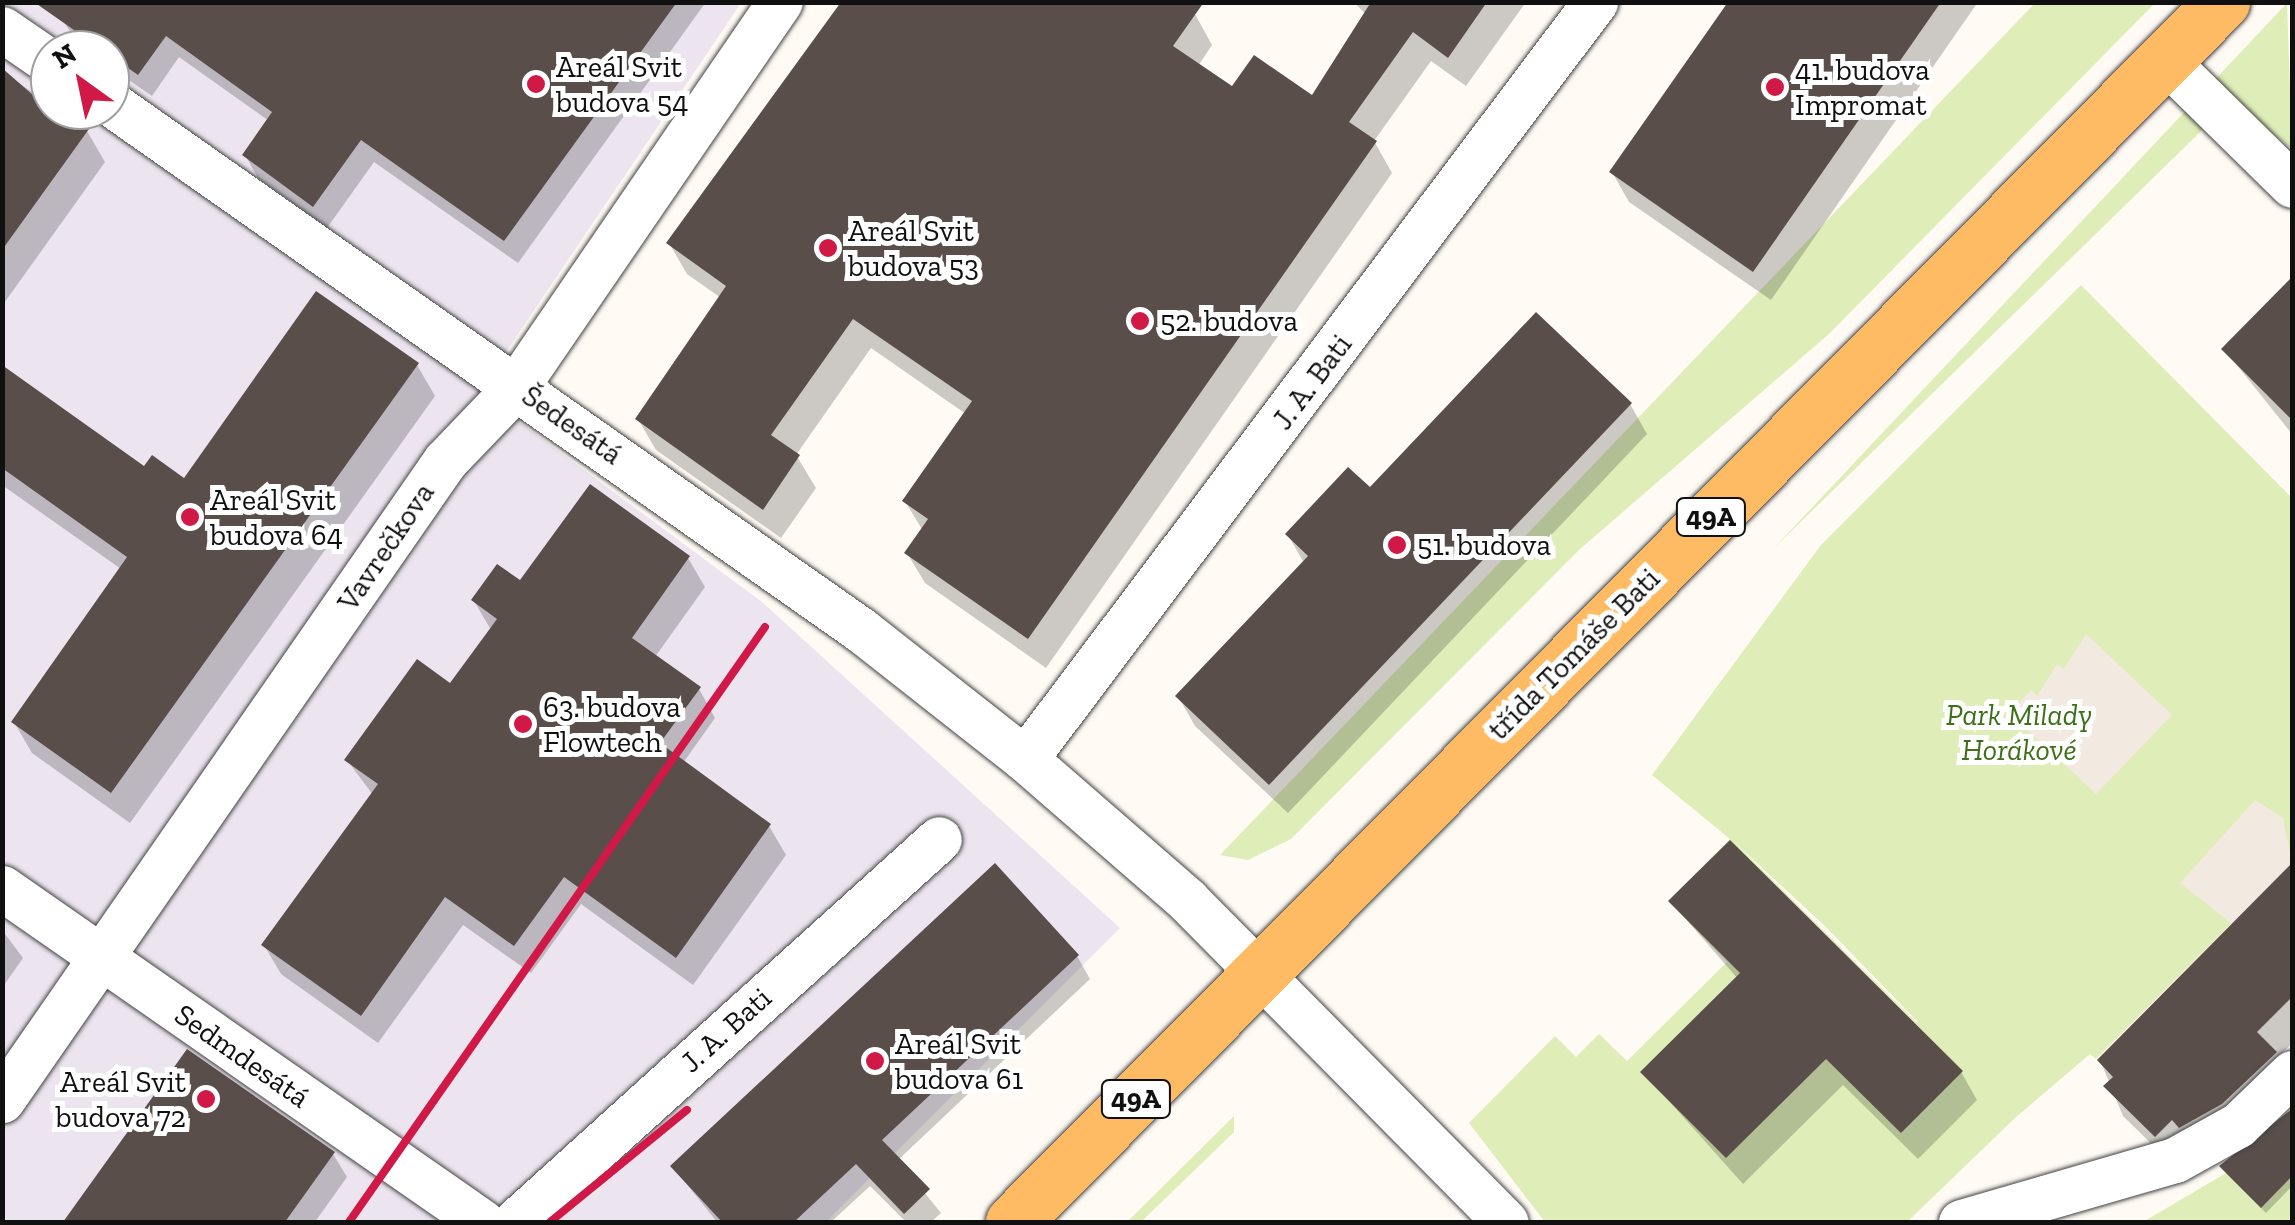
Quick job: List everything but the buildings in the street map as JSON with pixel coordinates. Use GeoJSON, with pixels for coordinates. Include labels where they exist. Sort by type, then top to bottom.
{"type":"FeatureCollection","features":[{"type":"Feature","properties":{"kind":"main road","name":"třída Tomáše Bati"},"geometry":{"type":"LineString","coordinates":[[1013,1222],[2222,2]]}},
{"type":"Feature","properties":{"kind":"street","name":"Vavrečkova"},"geometry":{"type":"LineString","coordinates":[[2,1100],[445,460],[516,386],[780,2]]}},
{"type":"Feature","properties":{"kind":"street","name":"J. A. Bati"},"geometry":{"type":"LineString","coordinates":[[1025,759],[1595,2]]}},
{"type":"Feature","properties":{"kind":"street"},"geometry":{"type":"LineString","coordinates":[[2,28],[30,48]]}},
{"type":"Feature","properties":{"kind":"street"},"geometry":{"type":"LineString","coordinates":[[2165,60],[2292,185]]}},
{"type":"Feature","properties":{"kind":"street","name":"Šedesátá"},"geometry":{"type":"LineString","coordinates":[[130,118],[516,386],[1025,759],[1258,975],[1506,1222]]}},
{"type":"Feature","properties":{"kind":"street","name":"J. A. Bati"},"geometry":{"type":"LineString","coordinates":[[514,1222],[939,839]]}},
{"type":"Feature","properties":{"kind":"street","name":"Sedmdesátá"},"geometry":{"type":"LineString","coordinates":[[2,888],[482,1222]]}},
{"type":"Feature","properties":{"kind":"street"},"geometry":{"type":"LineString","coordinates":[[1961,1222],[2175,1160],[2238,1125],[2292,1072]]}},
{"type":"Feature","properties":{"kind":"shaded area"},"geometry":{"type":"Polygon","coordinates":[[[2,3],[741,3],[479,392],[762,602],[1120,928],[826,1222],[3,1222],[2,3]]]}},
{"type":"Feature","properties":{"kind":"shaded area"},"geometry":{"type":"Polygon","coordinates":[[[2086,634],[2172,715],[2096,794],[2016,719],[2016,706],[2031,690],[2037,696],[2057,664],[2064,669],[2086,634]]]}},
{"type":"Feature","properties":{"kind":"shaded area"},"geometry":{"type":"Polygon","coordinates":[[[2255,800],[2283,818],[2292,863],[2232,924],[2180,883],[2255,800]]]}},
{"type":"Feature","properties":{"kind":"green space"},"geometry":{"type":"Polygon","coordinates":[[[2035,3],[2155,3],[1830,333],[1580,549],[1291,839],[1248,860],[1220,855],[2035,3]]]}},
{"type":"Feature","properties":{"kind":"green space"},"geometry":{"type":"Polygon","coordinates":[[[2287,3],[2292,149],[2232,101],[1774,548],[2287,3]]]}},
{"type":"Feature","properties":{"kind":"green space","name":"Park Milady Horákové"},"geometry":{"type":"Polygon","coordinates":[[[2081,285],[2292,498],[2292,863],[2096,1059],[2090,1054],[2015,1118],[1907,1222],[1545,1222],[1469,1123],[1555,1036],[1576,1057],[1599,1034],[1627,1061],[1727,962],[1668,901],[1730,839],[1652,775],[1821,545],[2081,285]],[[1732,840],[1918,1022],[1825,926],[1732,840]]]}},
{"type":"Feature","properties":{"kind":"green space"},"geometry":{"type":"Polygon","coordinates":[[[2292,1107],[2292,1222],[2143,1222],[2226,1173],[2292,1107]]]}},
{"type":"Feature","properties":{"kind":"green space"},"geometry":{"type":"Polygon","coordinates":[[[1234,1116],[1234,1132],[1141,1222],[1127,1222],[1234,1116]]]}},
{"type":"Feature","properties":{"kind":"railway"},"geometry":{"type":"LineString","coordinates":[[349,1222],[765,627]]}},
{"type":"Feature","properties":{"kind":"railway"},"geometry":{"type":"LineString","coordinates":[[550,1222],[687,1110]]}},
{"type":"Feature","properties":{"kind":"place","name":"Areál Svit budova 54"},"geometry":{"type":"Point","coordinates":[536,84]}},
{"type":"Feature","properties":{"kind":"place","name":"41. budova Impromat"},"geometry":{"type":"Point","coordinates":[1775,87]}},
{"type":"Feature","properties":{"kind":"place","name":"Areál Svit budova 53"},"geometry":{"type":"Point","coordinates":[828,248]}},
{"type":"Feature","properties":{"kind":"place","name":"52. budova"},"geometry":{"type":"Point","coordinates":[1140,321]}},
{"type":"Feature","properties":{"kind":"place","name":"Areál Svit budova 64"},"geometry":{"type":"Point","coordinates":[190,517]}},
{"type":"Feature","properties":{"kind":"place","name":"51. budova"},"geometry":{"type":"Point","coordinates":[1397,545]}},
{"type":"Feature","properties":{"kind":"place","name":"63. budova Flowtech"},"geometry":{"type":"Point","coordinates":[523,724]}},
{"type":"Feature","properties":{"kind":"place","name":"Areál Svit budova 61"},"geometry":{"type":"Point","coordinates":[875,1061]}},
{"type":"Feature","properties":{"kind":"place","name":"Areál Svit budova 72"},"geometry":{"type":"Point","coordinates":[206,1099]}}]}
